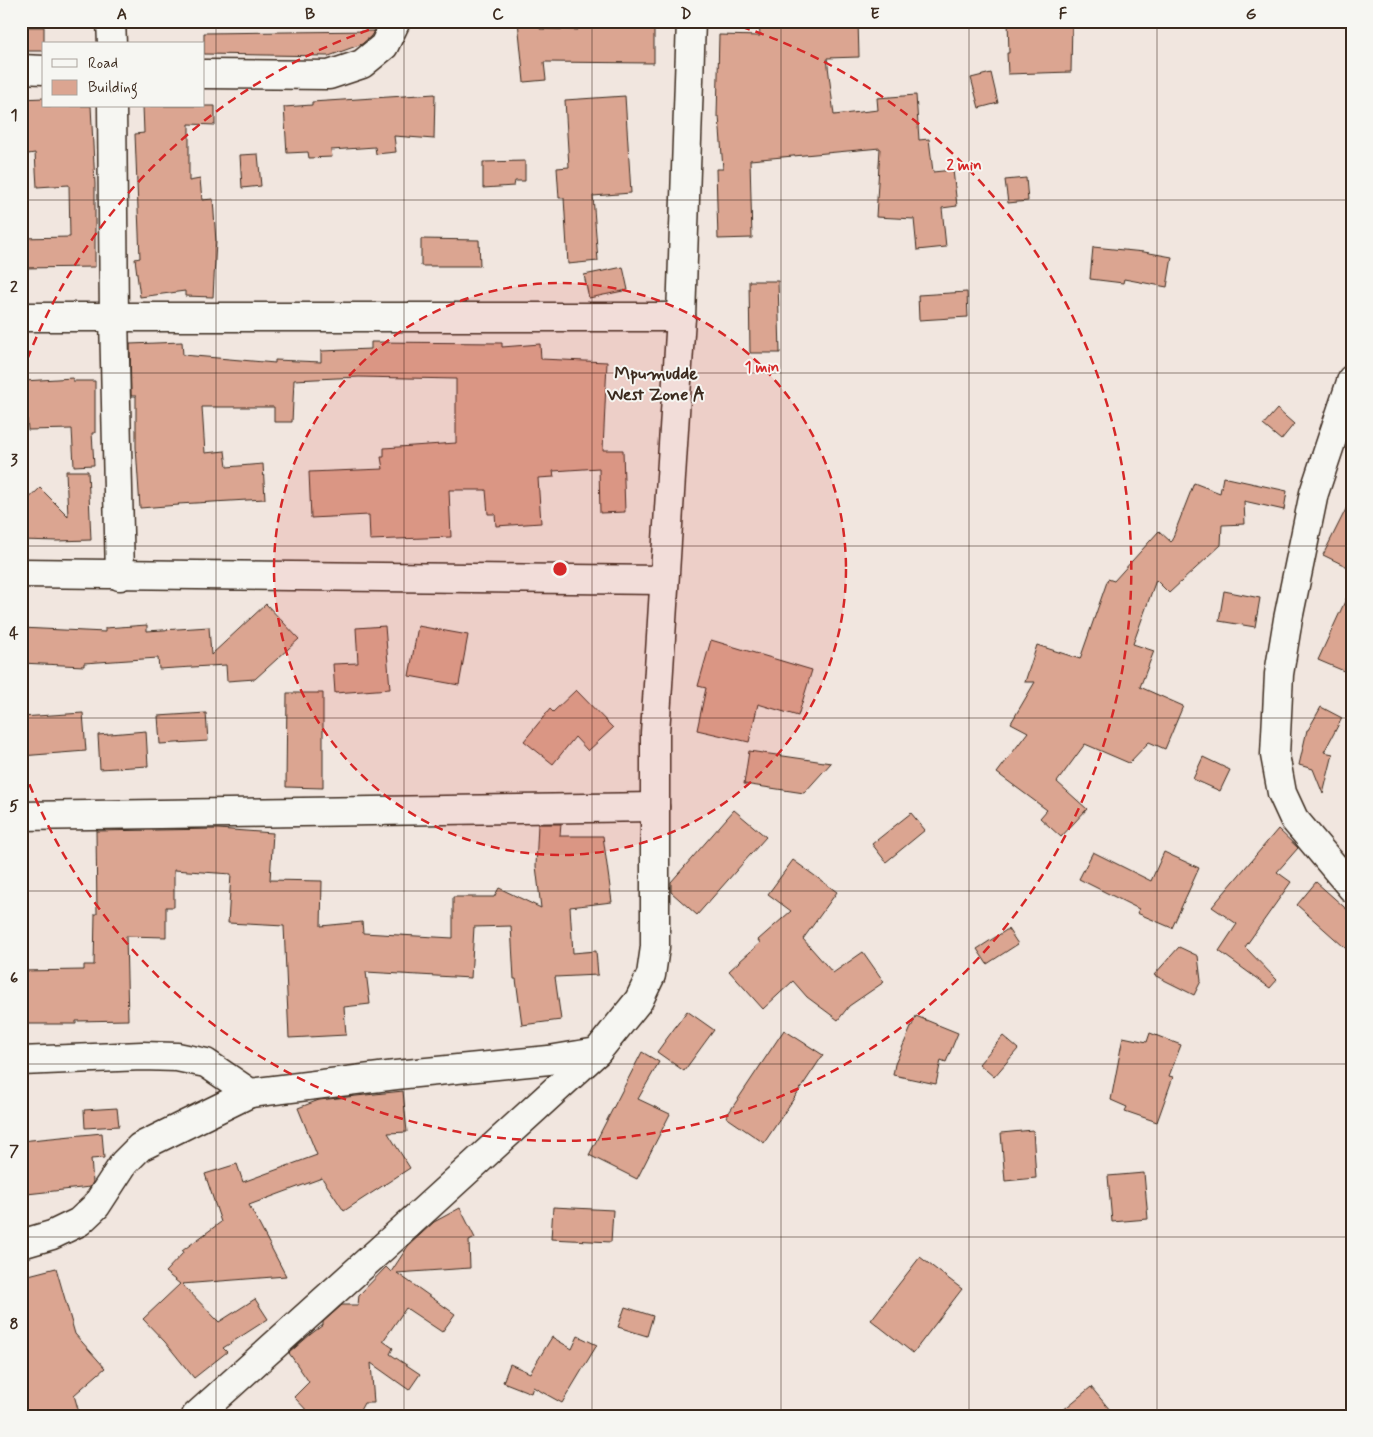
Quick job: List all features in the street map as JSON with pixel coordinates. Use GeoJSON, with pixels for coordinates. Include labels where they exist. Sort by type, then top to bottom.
{"type":"FeatureCollection","features":[{"type":"Feature","properties":{"kind":"street"},"geometry":{"type":"LineString","coordinates":[[111,21],[112,42]]}},
{"type":"Feature","properties":{"kind":"street"},"geometry":{"type":"LineString","coordinates":[[205,74],[329,75],[362,64],[384,46],[396,21]]}},
{"type":"Feature","properties":{"kind":"street"},"geometry":{"type":"LineString","coordinates":[[196,1416],[597,1052],[639,1000],[651,975],[655,947],[655,733],[663,580],[681,317],[691,21]]}},
{"type":"Feature","properties":{"kind":"street"},"geometry":{"type":"LineString","coordinates":[[21,69],[42,70]]}},
{"type":"Feature","properties":{"kind":"street"},"geometry":{"type":"LineString","coordinates":[[112,108],[114,318],[120,576]]}},
{"type":"Feature","properties":{"kind":"street"},"geometry":{"type":"LineString","coordinates":[[21,317],[681,317]]}},
{"type":"Feature","properties":{"kind":"street"},"geometry":{"type":"LineString","coordinates":[[1352,379],[1314,493],[1288,619],[1279,674],[1275,755],[1282,794],[1294,819],[1352,888]]}},
{"type":"Feature","properties":{"kind":"street"},"geometry":{"type":"LineString","coordinates":[[21,573],[120,576],[663,580]]}},
{"type":"Feature","properties":{"kind":"street"},"geometry":{"type":"LineString","coordinates":[[21,816],[655,807]]}},
{"type":"Feature","properties":{"kind":"street"},"geometry":{"type":"LineString","coordinates":[[21,1244],[52,1235],[79,1222],[96,1206],[124,1163],[140,1147],[250,1093],[396,1074],[549,1060],[597,1052]]}},
{"type":"Feature","properties":{"kind":"street"},"geometry":{"type":"LineString","coordinates":[[21,1061],[142,1056],[177,1057],[206,1063],[250,1093]]}},
{"type":"Feature","properties":{"kind":"building"},"geometry":{"type":"Polygon","coordinates":[[[518,21],[539,21],[540,29],[578,30],[577,21],[654,21],[654,63],[544,62],[546,80],[524,82],[518,21]]]}},
{"type":"Feature","properties":{"kind":"building"},"geometry":{"type":"Polygon","coordinates":[[[759,21],[858,21],[859,57],[827,58],[834,115],[878,110],[877,98],[916,95],[919,140],[929,139],[933,172],[953,170],[957,206],[942,208],[946,247],[917,250],[914,219],[876,217],[880,148],[750,160],[752,238],[718,239],[716,169],[723,169],[719,116],[717,116],[719,35],[760,36],[759,21]]]}},
{"type":"Feature","properties":{"kind":"building"},"geometry":{"type":"Polygon","coordinates":[[[1008,21],[1072,21],[1071,72],[1008,74],[1008,21]]]}},
{"type":"Feature","properties":{"kind":"building"},"geometry":{"type":"Polygon","coordinates":[[[21,27],[44,27],[42,51],[21,51],[21,27]]]}},
{"type":"Feature","properties":{"kind":"building"},"geometry":{"type":"Polygon","coordinates":[[[374,31],[362,44],[329,56],[205,54],[204,33],[374,31]]]}},
{"type":"Feature","properties":{"kind":"building"},"geometry":{"type":"Polygon","coordinates":[[[991,73],[998,103],[979,108],[971,78],[991,73]]]}},
{"type":"Feature","properties":{"kind":"building"},"geometry":{"type":"Polygon","coordinates":[[[435,94],[434,139],[394,136],[396,152],[376,154],[375,147],[331,150],[332,157],[309,158],[308,152],[287,153],[284,107],[312,105],[312,102],[435,94]]]}},
{"type":"Feature","properties":{"kind":"building"},"geometry":{"type":"Polygon","coordinates":[[[625,96],[631,193],[593,196],[598,261],[568,264],[564,198],[559,198],[557,168],[569,167],[565,100],[625,96]]]}},
{"type":"Feature","properties":{"kind":"building"},"geometry":{"type":"Polygon","coordinates":[[[42,98],[42,108],[91,108],[95,184],[95,267],[21,268],[21,238],[70,237],[69,185],[37,187],[35,153],[21,155],[21,99],[42,98]]]}},
{"type":"Feature","properties":{"kind":"building"},"geometry":{"type":"Polygon","coordinates":[[[205,106],[215,106],[215,125],[189,124],[189,181],[200,179],[202,200],[213,199],[216,242],[213,297],[185,296],[185,291],[140,297],[135,259],[140,258],[135,134],[144,133],[143,108],[205,108],[205,106]]]}},
{"type":"Feature","properties":{"kind":"building"},"geometry":{"type":"Polygon","coordinates":[[[258,154],[261,186],[242,188],[240,155],[258,154]]]}},
{"type":"Feature","properties":{"kind":"building"},"geometry":{"type":"Polygon","coordinates":[[[525,161],[525,181],[515,181],[514,186],[483,188],[483,162],[525,161]]]}},
{"type":"Feature","properties":{"kind":"building"},"geometry":{"type":"Polygon","coordinates":[[[1026,178],[1028,201],[1008,203],[1005,180],[1026,178]]]}},
{"type":"Feature","properties":{"kind":"building"},"geometry":{"type":"Polygon","coordinates":[[[421,239],[479,240],[480,266],[421,266],[421,239]]]}},
{"type":"Feature","properties":{"kind":"building"},"geometry":{"type":"Polygon","coordinates":[[[1093,247],[1172,257],[1167,287],[1124,279],[1123,283],[1090,279],[1093,247]]]}},
{"type":"Feature","properties":{"kind":"building"},"geometry":{"type":"Polygon","coordinates":[[[623,267],[628,290],[589,298],[584,275],[623,267]]]}},
{"type":"Feature","properties":{"kind":"building"},"geometry":{"type":"Polygon","coordinates":[[[749,281],[778,281],[780,353],[750,353],[749,281]]]}},
{"type":"Feature","properties":{"kind":"building"},"geometry":{"type":"Polygon","coordinates":[[[967,292],[968,317],[919,320],[918,295],[967,292]]]}},
{"type":"Feature","properties":{"kind":"building"},"geometry":{"type":"Polygon","coordinates":[[[182,342],[183,355],[275,363],[275,360],[321,362],[321,351],[371,349],[371,342],[502,343],[502,347],[540,344],[541,359],[607,362],[603,450],[623,450],[625,512],[600,513],[599,468],[553,471],[554,477],[538,478],[541,523],[496,526],[495,514],[488,514],[486,490],[449,490],[451,537],[370,540],[369,515],[311,518],[309,472],[383,469],[381,457],[384,457],[384,448],[456,443],[456,379],[359,377],[294,380],[292,422],[274,422],[274,407],[202,407],[205,453],[225,451],[227,467],[263,464],[265,499],[140,508],[136,447],[136,396],[131,396],[130,344],[182,342]]]}},
{"type":"Feature","properties":{"kind":"building"},"geometry":{"type":"Polygon","coordinates":[[[73,378],[73,381],[95,381],[95,433],[92,433],[94,465],[74,466],[72,429],[28,430],[24,381],[73,378]]]}},
{"type":"Feature","properties":{"kind":"building"},"geometry":{"type":"Polygon","coordinates":[[[1277,409],[1294,424],[1281,440],[1263,425],[1277,409]]]}},
{"type":"Feature","properties":{"kind":"building"},"geometry":{"type":"Polygon","coordinates":[[[66,471],[88,471],[91,540],[21,540],[21,506],[40,488],[68,516],[66,471]]]}},
{"type":"Feature","properties":{"kind":"building"},"geometry":{"type":"Polygon","coordinates":[[[1223,477],[1287,491],[1284,510],[1244,501],[1245,524],[1222,525],[1221,545],[1169,593],[1156,580],[1133,644],[1154,651],[1140,687],[1183,706],[1165,749],[1149,742],[1129,763],[1085,744],[1057,782],[1087,809],[1061,837],[1040,818],[1047,810],[997,773],[1028,732],[1011,723],[1035,682],[1025,682],[1037,645],[1080,659],[1108,579],[1114,581],[1159,531],[1171,542],[1194,483],[1220,493],[1223,477]]]}},
{"type":"Feature","properties":{"kind":"building"},"geometry":{"type":"Polygon","coordinates":[[[1352,497],[1352,569],[1323,555],[1352,497]]]}},
{"type":"Feature","properties":{"kind":"building"},"geometry":{"type":"Polygon","coordinates":[[[1352,586],[1352,654],[1344,671],[1318,660],[1352,586]]]}},
{"type":"Feature","properties":{"kind":"building"},"geometry":{"type":"Polygon","coordinates":[[[1224,591],[1260,598],[1255,627],[1219,621],[1224,591]]]}},
{"type":"Feature","properties":{"kind":"building"},"geometry":{"type":"Polygon","coordinates":[[[266,604],[299,639],[255,679],[227,681],[226,665],[159,669],[158,658],[84,663],[84,666],[21,663],[21,628],[105,632],[105,628],[147,625],[147,631],[209,627],[211,655],[266,604]]]}},
{"type":"Feature","properties":{"kind":"building"},"geometry":{"type":"Polygon","coordinates":[[[385,626],[390,689],[335,693],[333,664],[358,663],[356,628],[385,626]]]}},
{"type":"Feature","properties":{"kind":"building"},"geometry":{"type":"Polygon","coordinates":[[[418,626],[468,635],[459,685],[409,676],[418,626]]]}},
{"type":"Feature","properties":{"kind":"building"},"geometry":{"type":"Polygon","coordinates":[[[711,640],[812,670],[798,716],[758,704],[749,742],[697,730],[706,688],[698,686],[711,640]]]}},
{"type":"Feature","properties":{"kind":"building"},"geometry":{"type":"Polygon","coordinates":[[[576,690],[613,728],[588,751],[575,737],[553,764],[524,741],[550,709],[553,712],[576,690]]]}},
{"type":"Feature","properties":{"kind":"building"},"geometry":{"type":"Polygon","coordinates":[[[287,693],[323,693],[323,788],[286,787],[287,693]]]}},
{"type":"Feature","properties":{"kind":"building"},"geometry":{"type":"Polygon","coordinates":[[[1321,707],[1342,718],[1324,752],[1333,754],[1323,794],[1313,769],[1299,765],[1307,730],[1321,707]]]}},
{"type":"Feature","properties":{"kind":"building"},"geometry":{"type":"Polygon","coordinates":[[[83,713],[86,751],[21,756],[21,717],[83,713]]]}},
{"type":"Feature","properties":{"kind":"building"},"geometry":{"type":"Polygon","coordinates":[[[206,713],[208,741],[160,744],[158,716],[206,713]]]}},
{"type":"Feature","properties":{"kind":"building"},"geometry":{"type":"Polygon","coordinates":[[[146,731],[148,766],[100,769],[98,735],[146,731]]]}},
{"type":"Feature","properties":{"kind":"building"},"geometry":{"type":"Polygon","coordinates":[[[749,751],[831,763],[804,793],[744,784],[749,751]]]}},
{"type":"Feature","properties":{"kind":"building"},"geometry":{"type":"Polygon","coordinates":[[[1203,757],[1230,770],[1220,791],[1193,779],[1203,757]]]}},
{"type":"Feature","properties":{"kind":"building"},"geometry":{"type":"Polygon","coordinates":[[[734,810],[766,837],[697,915],[671,892],[671,882],[734,810]]]}},
{"type":"Feature","properties":{"kind":"building"},"geometry":{"type":"Polygon","coordinates":[[[911,813],[925,830],[886,862],[872,844],[911,813]]]}},
{"type":"Feature","properties":{"kind":"building"},"geometry":{"type":"Polygon","coordinates":[[[538,824],[561,824],[560,836],[603,836],[612,902],[570,907],[573,953],[596,951],[598,975],[555,977],[561,1020],[522,1025],[516,979],[514,979],[511,926],[474,927],[471,978],[366,972],[370,1004],[344,1007],[346,1035],[289,1038],[284,926],[228,923],[231,874],[174,870],[174,907],[166,907],[166,937],[126,936],[128,1020],[76,1021],[76,1024],[21,1024],[21,971],[84,970],[84,965],[94,965],[95,914],[97,914],[96,831],[218,829],[273,833],[270,880],[322,881],[321,926],[362,922],[363,933],[453,938],[453,897],[494,897],[499,888],[541,908],[536,866],[538,824]]]}},
{"type":"Feature","properties":{"kind":"building"},"geometry":{"type":"Polygon","coordinates":[[[1278,829],[1298,848],[1277,872],[1291,882],[1245,947],[1277,980],[1270,988],[1219,951],[1237,924],[1212,907],[1278,829]]]}},
{"type":"Feature","properties":{"kind":"building"},"geometry":{"type":"Polygon","coordinates":[[[1093,852],[1151,881],[1164,852],[1199,868],[1172,928],[1137,913],[1139,909],[1079,879],[1093,852]]]}},
{"type":"Feature","properties":{"kind":"building"},"geometry":{"type":"Polygon","coordinates":[[[793,860],[837,892],[803,939],[833,973],[863,952],[884,982],[849,1006],[838,1020],[807,997],[793,981],[763,1009],[729,971],[760,943],[758,940],[791,911],[768,894],[793,860]]]}},
{"type":"Feature","properties":{"kind":"building"},"geometry":{"type":"Polygon","coordinates":[[[1316,882],[1352,914],[1352,954],[1297,905],[1316,882]]]}},
{"type":"Feature","properties":{"kind":"building"},"geometry":{"type":"Polygon","coordinates":[[[1008,929],[1018,944],[987,964],[977,949],[1008,929]]]}},
{"type":"Feature","properties":{"kind":"building"},"geometry":{"type":"Polygon","coordinates":[[[1179,947],[1198,956],[1201,981],[1194,995],[1154,975],[1179,947]]]}},
{"type":"Feature","properties":{"kind":"building"},"geometry":{"type":"Polygon","coordinates":[[[687,1011],[714,1030],[684,1071],[657,1052],[687,1011]]]}},
{"type":"Feature","properties":{"kind":"building"},"geometry":{"type":"Polygon","coordinates":[[[916,1016],[958,1033],[946,1062],[941,1060],[936,1084],[893,1075],[895,1064],[916,1016]]]}},
{"type":"Feature","properties":{"kind":"building"},"geometry":{"type":"Polygon","coordinates":[[[784,1030],[823,1055],[764,1143],[726,1117],[784,1030]]]}},
{"type":"Feature","properties":{"kind":"building"},"geometry":{"type":"Polygon","coordinates":[[[1150,1033],[1181,1045],[1169,1076],[1173,1077],[1157,1122],[1125,1111],[1127,1107],[1111,1100],[1123,1037],[1147,1042],[1150,1033]]]}},
{"type":"Feature","properties":{"kind":"building"},"geometry":{"type":"Polygon","coordinates":[[[1003,1036],[1018,1049],[994,1077],[979,1064],[1003,1036]]]}},
{"type":"Feature","properties":{"kind":"building"},"geometry":{"type":"Polygon","coordinates":[[[642,1052],[659,1062],[638,1099],[670,1114],[637,1179],[589,1155],[642,1052]]]}},
{"type":"Feature","properties":{"kind":"building"},"geometry":{"type":"Polygon","coordinates":[[[403,1091],[407,1132],[388,1133],[410,1168],[344,1211],[322,1178],[249,1205],[286,1276],[182,1284],[219,1322],[255,1299],[268,1319],[223,1348],[227,1352],[194,1378],[165,1342],[143,1319],[180,1284],[165,1272],[183,1253],[182,1251],[221,1222],[205,1174],[237,1164],[243,1182],[317,1155],[298,1108],[319,1100],[403,1091]]]}},
{"type":"Feature","properties":{"kind":"building"},"geometry":{"type":"Polygon","coordinates":[[[117,1108],[119,1126],[85,1128],[84,1110],[117,1108]]]}},
{"type":"Feature","properties":{"kind":"building"},"geometry":{"type":"Polygon","coordinates":[[[1033,1130],[1036,1178],[1005,1181],[1001,1133],[1033,1130]]]}},
{"type":"Feature","properties":{"kind":"building"},"geometry":{"type":"Polygon","coordinates":[[[102,1133],[104,1158],[91,1159],[93,1182],[90,1187],[27,1194],[21,1141],[102,1133]]]}},
{"type":"Feature","properties":{"kind":"building"},"geometry":{"type":"Polygon","coordinates":[[[1144,1173],[1148,1219],[1112,1222],[1108,1176],[1144,1173]]]}},
{"type":"Feature","properties":{"kind":"building"},"geometry":{"type":"Polygon","coordinates":[[[553,1207],[613,1210],[611,1242],[551,1239],[553,1207]]]}},
{"type":"Feature","properties":{"kind":"building"},"geometry":{"type":"Polygon","coordinates":[[[460,1208],[475,1238],[469,1241],[470,1268],[397,1273],[455,1314],[442,1332],[406,1308],[383,1341],[393,1348],[390,1354],[420,1374],[409,1390],[371,1363],[374,1403],[364,1403],[357,1416],[312,1416],[294,1397],[309,1382],[289,1353],[323,1325],[323,1322],[342,1305],[358,1305],[359,1295],[386,1267],[391,1272],[408,1246],[434,1222],[460,1208]]]}},
{"type":"Feature","properties":{"kind":"building"},"geometry":{"type":"Polygon","coordinates":[[[920,1257],[962,1289],[913,1353],[871,1320],[920,1257]]]}},
{"type":"Feature","properties":{"kind":"building"},"geometry":{"type":"Polygon","coordinates":[[[56,1268],[75,1334],[105,1368],[74,1395],[80,1416],[21,1416],[21,1277],[56,1268]]]}},
{"type":"Feature","properties":{"kind":"building"},"geometry":{"type":"Polygon","coordinates":[[[625,1307],[653,1316],[647,1336],[618,1327],[625,1307]]]}},
{"type":"Feature","properties":{"kind":"building"},"geometry":{"type":"Polygon","coordinates":[[[578,1336],[597,1345],[562,1403],[533,1387],[531,1393],[503,1382],[510,1364],[530,1373],[552,1337],[572,1349],[578,1336]]]}},
{"type":"Feature","properties":{"kind":"building"},"geometry":{"type":"Polygon","coordinates":[[[1091,1387],[1115,1416],[1056,1416],[1091,1387]]]}},
{"type":"Feature","properties":{"kind":"district","name":"Mpumudde West Zone A"},"geometry":{"type":"Point","coordinates":[656,384]}}]}
